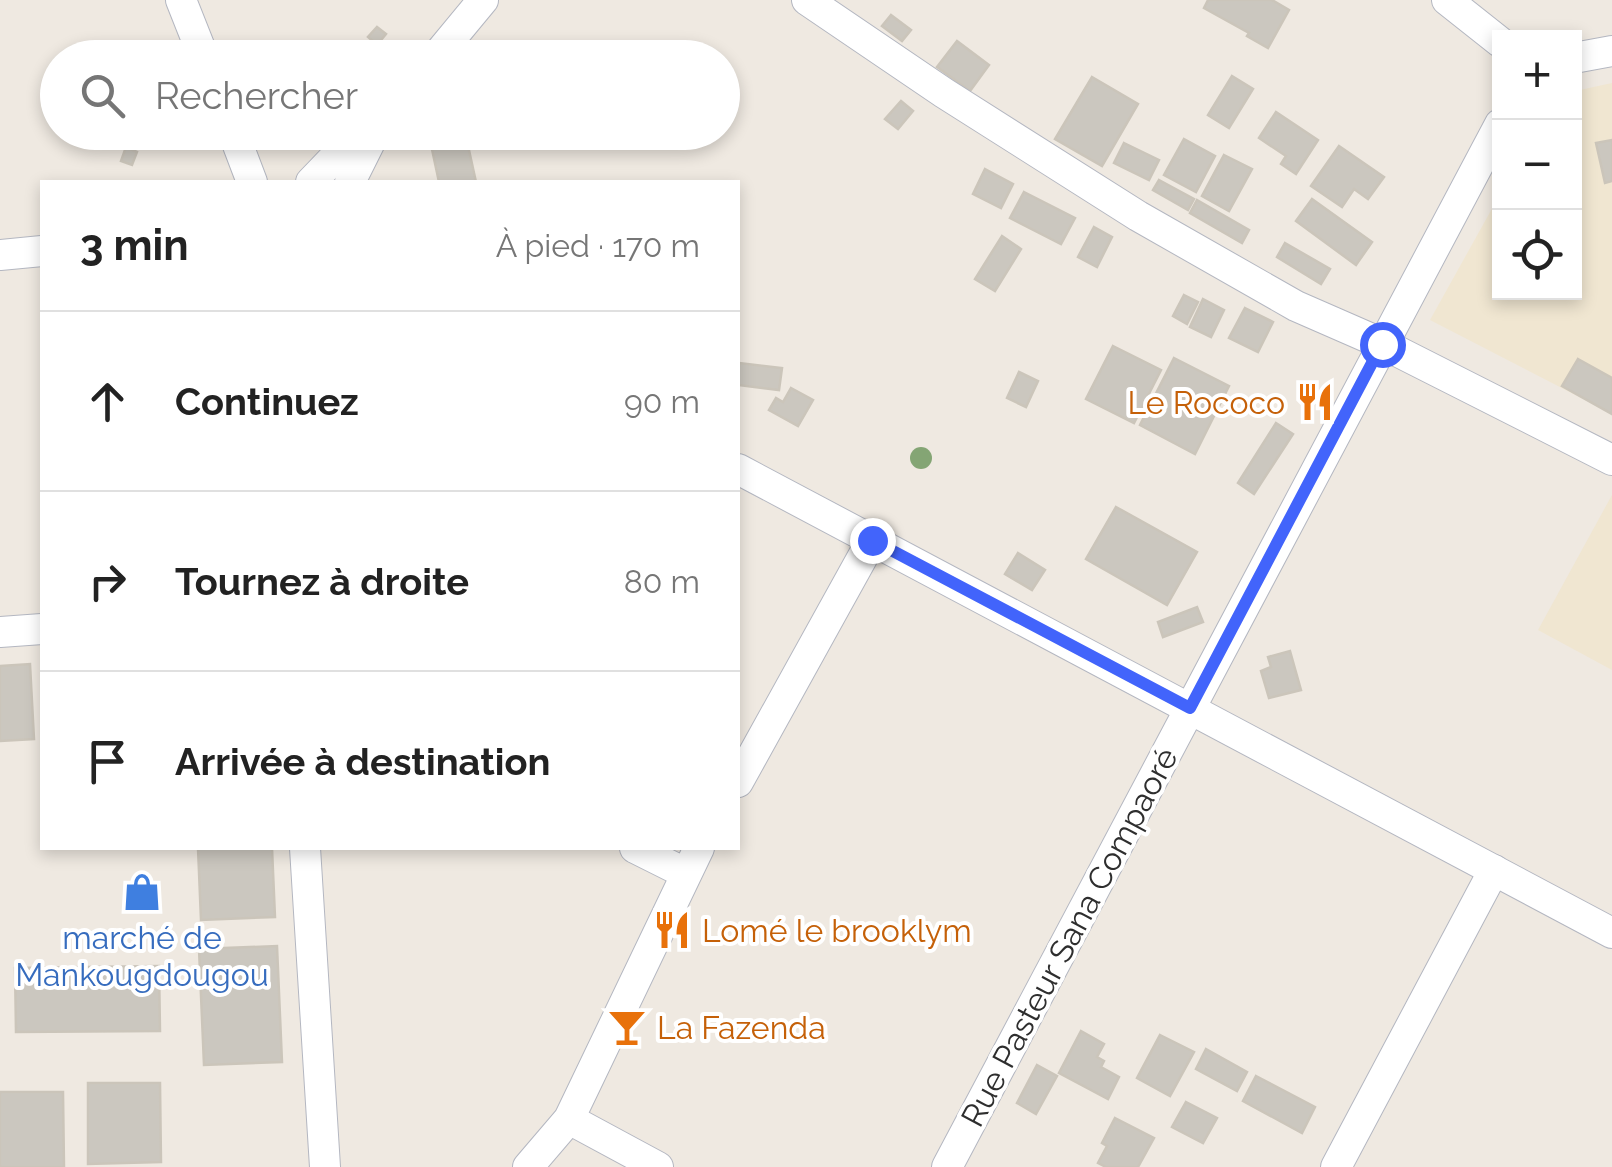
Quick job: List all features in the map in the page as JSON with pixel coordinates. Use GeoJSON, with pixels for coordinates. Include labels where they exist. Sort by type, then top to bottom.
{"type":"FeatureCollection","features":[{"type":"Feature","properties":{"kind":"street"},"geometry":{"type":"LineString","coordinates":[[182,0],[197,40]]}},
{"type":"Feature","properties":{"kind":"street"},"geometry":{"type":"LineString","coordinates":[[450,40],[483,0]]}},
{"type":"Feature","properties":{"kind":"street"},"geometry":{"type":"LineString","coordinates":[[807,0],[944,93],[1138,216],[1296,306],[1382,344],[1612,460]]}},
{"type":"Feature","properties":{"kind":"street"},"geometry":{"type":"LineString","coordinates":[[1447,0],[1492,36]]}},
{"type":"Feature","properties":{"kind":"street"},"geometry":{"type":"LineString","coordinates":[[1582,57],[1612,51]]}},
{"type":"Feature","properties":{"kind":"street","name":"Rue Pasteur Sana Compaoré"},"geometry":{"type":"LineString","coordinates":[[947,1167],[1492,139]]}},
{"type":"Feature","properties":{"kind":"street"},"geometry":{"type":"LineString","coordinates":[[240,150],[251,180]]}},
{"type":"Feature","properties":{"kind":"street"},"geometry":{"type":"LineString","coordinates":[[314,180],[344,150]]}},
{"type":"Feature","properties":{"kind":"street"},"geometry":{"type":"LineString","coordinates":[[351,180],[366,150]]}},
{"type":"Feature","properties":{"kind":"street"},"geometry":{"type":"LineString","coordinates":[[0,255],[40,251]]}},
{"type":"Feature","properties":{"kind":"street"},"geometry":{"type":"LineString","coordinates":[[740,470],[1612,933]]}},
{"type":"Feature","properties":{"kind":"street"},"geometry":{"type":"LineString","coordinates":[[740,778],[872,540]]}},
{"type":"Feature","properties":{"kind":"street"},"geometry":{"type":"LineString","coordinates":[[0,632],[40,629]]}},
{"type":"Feature","properties":{"kind":"street"},"geometry":{"type":"LineString","coordinates":[[305,850],[324,1167]]}},
{"type":"Feature","properties":{"kind":"street"},"geometry":{"type":"LineString","coordinates":[[528,1167],[568,1119],[692,860],[644,850]]}},
{"type":"Feature","properties":{"kind":"street"},"geometry":{"type":"LineString","coordinates":[[1336,1167],[1494,870]]}},
{"type":"Feature","properties":{"kind":"street"},"geometry":{"type":"LineString","coordinates":[[568,1119],[658,1167]]}},
{"type":"Feature","properties":{"kind":"shaded area"},"geometry":{"type":"Polygon","coordinates":[[[1612,83],[1612,414],[1430,320],[1492,209],[1492,300],[1582,300],[1582,89],[1612,83]]]}},
{"type":"Feature","properties":{"kind":"shaded area"},"geometry":{"type":"Polygon","coordinates":[[[1612,495],[1612,670],[1538,630],[1612,495]]]}},
{"type":"Feature","properties":{"kind":"building"},"geometry":{"type":"Polygon","coordinates":[[[1208,0],[1272,0],[1289,10],[1268,48],[1204,8],[1208,0]]]}},
{"type":"Feature","properties":{"kind":"building"},"geometry":{"type":"Polygon","coordinates":[[[891,15],[911,30],[902,41],[882,26],[891,15]]]}},
{"type":"Feature","properties":{"kind":"building"},"geometry":{"type":"Polygon","coordinates":[[[377,27],[386,34],[381,40],[368,37],[377,27]]]}},
{"type":"Feature","properties":{"kind":"building"},"geometry":{"type":"Polygon","coordinates":[[[957,41],[989,65],[970,91],[937,67],[957,41]]]}},
{"type":"Feature","properties":{"kind":"building"},"geometry":{"type":"Polygon","coordinates":[[[1232,76],[1253,89],[1229,128],[1208,115],[1232,76]]]}},
{"type":"Feature","properties":{"kind":"building"},"geometry":{"type":"Polygon","coordinates":[[[1092,77],[1138,104],[1102,166],[1055,139],[1092,77]]]}},
{"type":"Feature","properties":{"kind":"building"},"geometry":{"type":"Polygon","coordinates":[[[901,101],[913,111],[898,129],[885,119],[901,101]]]}},
{"type":"Feature","properties":{"kind":"building"},"geometry":{"type":"Polygon","coordinates":[[[1276,112],[1318,140],[1296,174],[1281,164],[1286,156],[1259,138],[1276,112]]]}},
{"type":"Feature","properties":{"kind":"building"},"geometry":{"type":"Polygon","coordinates":[[[1184,139],[1215,156],[1196,192],[1164,175],[1184,139]]]}},
{"type":"Feature","properties":{"kind":"building"},"geometry":{"type":"Polygon","coordinates":[[[1612,140],[1612,181],[1605,183],[1596,143],[1612,140]]]}},
{"type":"Feature","properties":{"kind":"building"},"geometry":{"type":"Polygon","coordinates":[[[1124,143],[1159,160],[1149,180],[1114,163],[1124,143]]]}},
{"type":"Feature","properties":{"kind":"building"},"geometry":{"type":"Polygon","coordinates":[[[1339,146],[1384,177],[1368,199],[1354,189],[1342,207],[1311,186],[1339,146]]]}},
{"type":"Feature","properties":{"kind":"building"},"geometry":{"type":"Polygon","coordinates":[[[125,150],[137,152],[132,165],[121,161],[125,150]]]}},
{"type":"Feature","properties":{"kind":"building"},"geometry":{"type":"Polygon","coordinates":[[[432,150],[469,150],[476,180],[439,180],[432,150]]]}},
{"type":"Feature","properties":{"kind":"building"},"geometry":{"type":"Polygon","coordinates":[[[1224,155],[1252,169],[1229,211],[1202,196],[1224,155]]]}},
{"type":"Feature","properties":{"kind":"building"},"geometry":{"type":"Polygon","coordinates":[[[985,169],[1013,184],[1001,208],[973,194],[985,169]]]}},
{"type":"Feature","properties":{"kind":"building"},"geometry":{"type":"Polygon","coordinates":[[[1159,180],[1194,199],[1188,210],[1153,190],[1159,180]]]}},
{"type":"Feature","properties":{"kind":"building"},"geometry":{"type":"Polygon","coordinates":[[[1024,192],[1075,218],[1061,244],[1010,218],[1024,192]]]}},
{"type":"Feature","properties":{"kind":"building"},"geometry":{"type":"Polygon","coordinates":[[[1312,199],[1372,242],[1356,265],[1296,221],[1312,199]]]}},
{"type":"Feature","properties":{"kind":"building"},"geometry":{"type":"Polygon","coordinates":[[[1197,200],[1249,230],[1242,243],[1190,213],[1197,200]]]}},
{"type":"Feature","properties":{"kind":"building"},"geometry":{"type":"Polygon","coordinates":[[[1094,227],[1112,237],[1097,267],[1078,257],[1094,227]]]}},
{"type":"Feature","properties":{"kind":"building"},"geometry":{"type":"Polygon","coordinates":[[[1002,236],[1021,249],[995,291],[975,279],[1002,236]]]}},
{"type":"Feature","properties":{"kind":"building"},"geometry":{"type":"Polygon","coordinates":[[[1285,243],[1330,269],[1321,284],[1277,257],[1285,243]]]}},
{"type":"Feature","properties":{"kind":"building"},"geometry":{"type":"Polygon","coordinates":[[[1184,295],[1198,302],[1187,324],[1173,316],[1184,295]]]}},
{"type":"Feature","properties":{"kind":"building"},"geometry":{"type":"Polygon","coordinates":[[[1203,299],[1224,310],[1211,337],[1190,327],[1203,299]]]}},
{"type":"Feature","properties":{"kind":"building"},"geometry":{"type":"Polygon","coordinates":[[[1245,308],[1273,322],[1258,352],[1229,338],[1245,308]]]}},
{"type":"Feature","properties":{"kind":"building"},"geometry":{"type":"Polygon","coordinates":[[[1113,346],[1161,370],[1134,423],[1086,399],[1113,346]]]}},
{"type":"Feature","properties":{"kind":"building"},"geometry":{"type":"Polygon","coordinates":[[[1174,358],[1229,386],[1195,454],[1140,425],[1174,358]]]}},
{"type":"Feature","properties":{"kind":"building"},"geometry":{"type":"Polygon","coordinates":[[[1578,359],[1612,378],[1612,414],[1562,386],[1578,359]]]}},
{"type":"Feature","properties":{"kind":"building"},"geometry":{"type":"Polygon","coordinates":[[[740,363],[782,368],[779,390],[740,385],[740,363]]]}},
{"type":"Feature","properties":{"kind":"building"},"geometry":{"type":"Polygon","coordinates":[[[1019,372],[1038,381],[1026,407],[1007,398],[1019,372]]]}},
{"type":"Feature","properties":{"kind":"building"},"geometry":{"type":"Polygon","coordinates":[[[791,388],[813,400],[798,426],[769,410],[776,398],[783,402],[791,388]]]}},
{"type":"Feature","properties":{"kind":"building"},"geometry":{"type":"Polygon","coordinates":[[[1276,423],[1293,434],[1254,494],[1238,483],[1276,423]]]}},
{"type":"Feature","properties":{"kind":"building"},"geometry":{"type":"Polygon","coordinates":[[[1116,507],[1197,552],[1167,605],[1086,559],[1116,507]]]}},
{"type":"Feature","properties":{"kind":"building"},"geometry":{"type":"Polygon","coordinates":[[[1018,553],[1045,570],[1032,590],[1005,574],[1018,553]]]}},
{"type":"Feature","properties":{"kind":"building"},"geometry":{"type":"Polygon","coordinates":[[[1197,607],[1203,622],[1163,637],[1158,622],[1197,607]]]}},
{"type":"Feature","properties":{"kind":"building"},"geometry":{"type":"Polygon","coordinates":[[[1290,651],[1301,690],[1269,698],[1261,671],[1271,667],[1268,657],[1290,651]]]}},
{"type":"Feature","properties":{"kind":"building"},"geometry":{"type":"Polygon","coordinates":[[[30,664],[34,739],[0,741],[0,666],[30,664]]]}},
{"type":"Feature","properties":{"kind":"building"},"geometry":{"type":"Polygon","coordinates":[[[198,850],[272,850],[275,917],[201,920],[198,850]]]}},
{"type":"Feature","properties":{"kind":"building"},"geometry":{"type":"Polygon","coordinates":[[[277,946],[282,1062],[204,1065],[199,949],[277,946]]]}},
{"type":"Feature","properties":{"kind":"building"},"geometry":{"type":"Polygon","coordinates":[[[159,966],[160,1031],[16,1032],[15,968],[159,966]]]}},
{"type":"Feature","properties":{"kind":"building"},"geometry":{"type":"Polygon","coordinates":[[[1081,1031],[1104,1044],[1097,1057],[1104,1061],[1101,1067],[1119,1077],[1108,1099],[1059,1073],[1081,1031]]]}},
{"type":"Feature","properties":{"kind":"building"},"geometry":{"type":"Polygon","coordinates":[[[1160,1035],[1194,1052],[1170,1096],[1137,1078],[1160,1035]]]}},
{"type":"Feature","properties":{"kind":"building"},"geometry":{"type":"Polygon","coordinates":[[[1206,1049],[1247,1072],[1237,1091],[1196,1069],[1206,1049]]]}},
{"type":"Feature","properties":{"kind":"building"},"geometry":{"type":"Polygon","coordinates":[[[1037,1065],[1057,1076],[1036,1114],[1017,1103],[1037,1065]]]}},
{"type":"Feature","properties":{"kind":"building"},"geometry":{"type":"Polygon","coordinates":[[[1256,1076],[1315,1107],[1302,1133],[1243,1101],[1256,1076]]]}},
{"type":"Feature","properties":{"kind":"building"},"geometry":{"type":"Polygon","coordinates":[[[88,1083],[160,1083],[161,1162],[88,1164],[88,1083]]]}},
{"type":"Feature","properties":{"kind":"building"},"geometry":{"type":"Polygon","coordinates":[[[0,1092],[63,1092],[64,1167],[0,1167],[0,1092]]]}},
{"type":"Feature","properties":{"kind":"building"},"geometry":{"type":"Polygon","coordinates":[[[1186,1102],[1217,1118],[1203,1143],[1172,1127],[1186,1102]]]}},
{"type":"Feature","properties":{"kind":"building"},"geometry":{"type":"Polygon","coordinates":[[[1115,1118],[1154,1138],[1138,1167],[1106,1167],[1098,1163],[1107,1146],[1102,1143],[1115,1118]]]}},
{"type":"Feature","properties":{"kind":"place","name":"Le Rococo"},"geometry":{"type":"Point","coordinates":[1315,402]}},
{"type":"Feature","properties":{"kind":"place","name":"marché de Mankougdougou"},"geometry":{"type":"Point","coordinates":[142,892]}},
{"type":"Feature","properties":{"kind":"place","name":"Lomé le brooklym"},"geometry":{"type":"Point","coordinates":[672,930]}},
{"type":"Feature","properties":{"kind":"place","name":"La Fazenda"},"geometry":{"type":"Point","coordinates":[627,1027]}},
{"type":"Feature","properties":{"kind":"route"},"geometry":{"type":"LineString","coordinates":[[872,540],[1190,708],[1382,344]]}}]}
